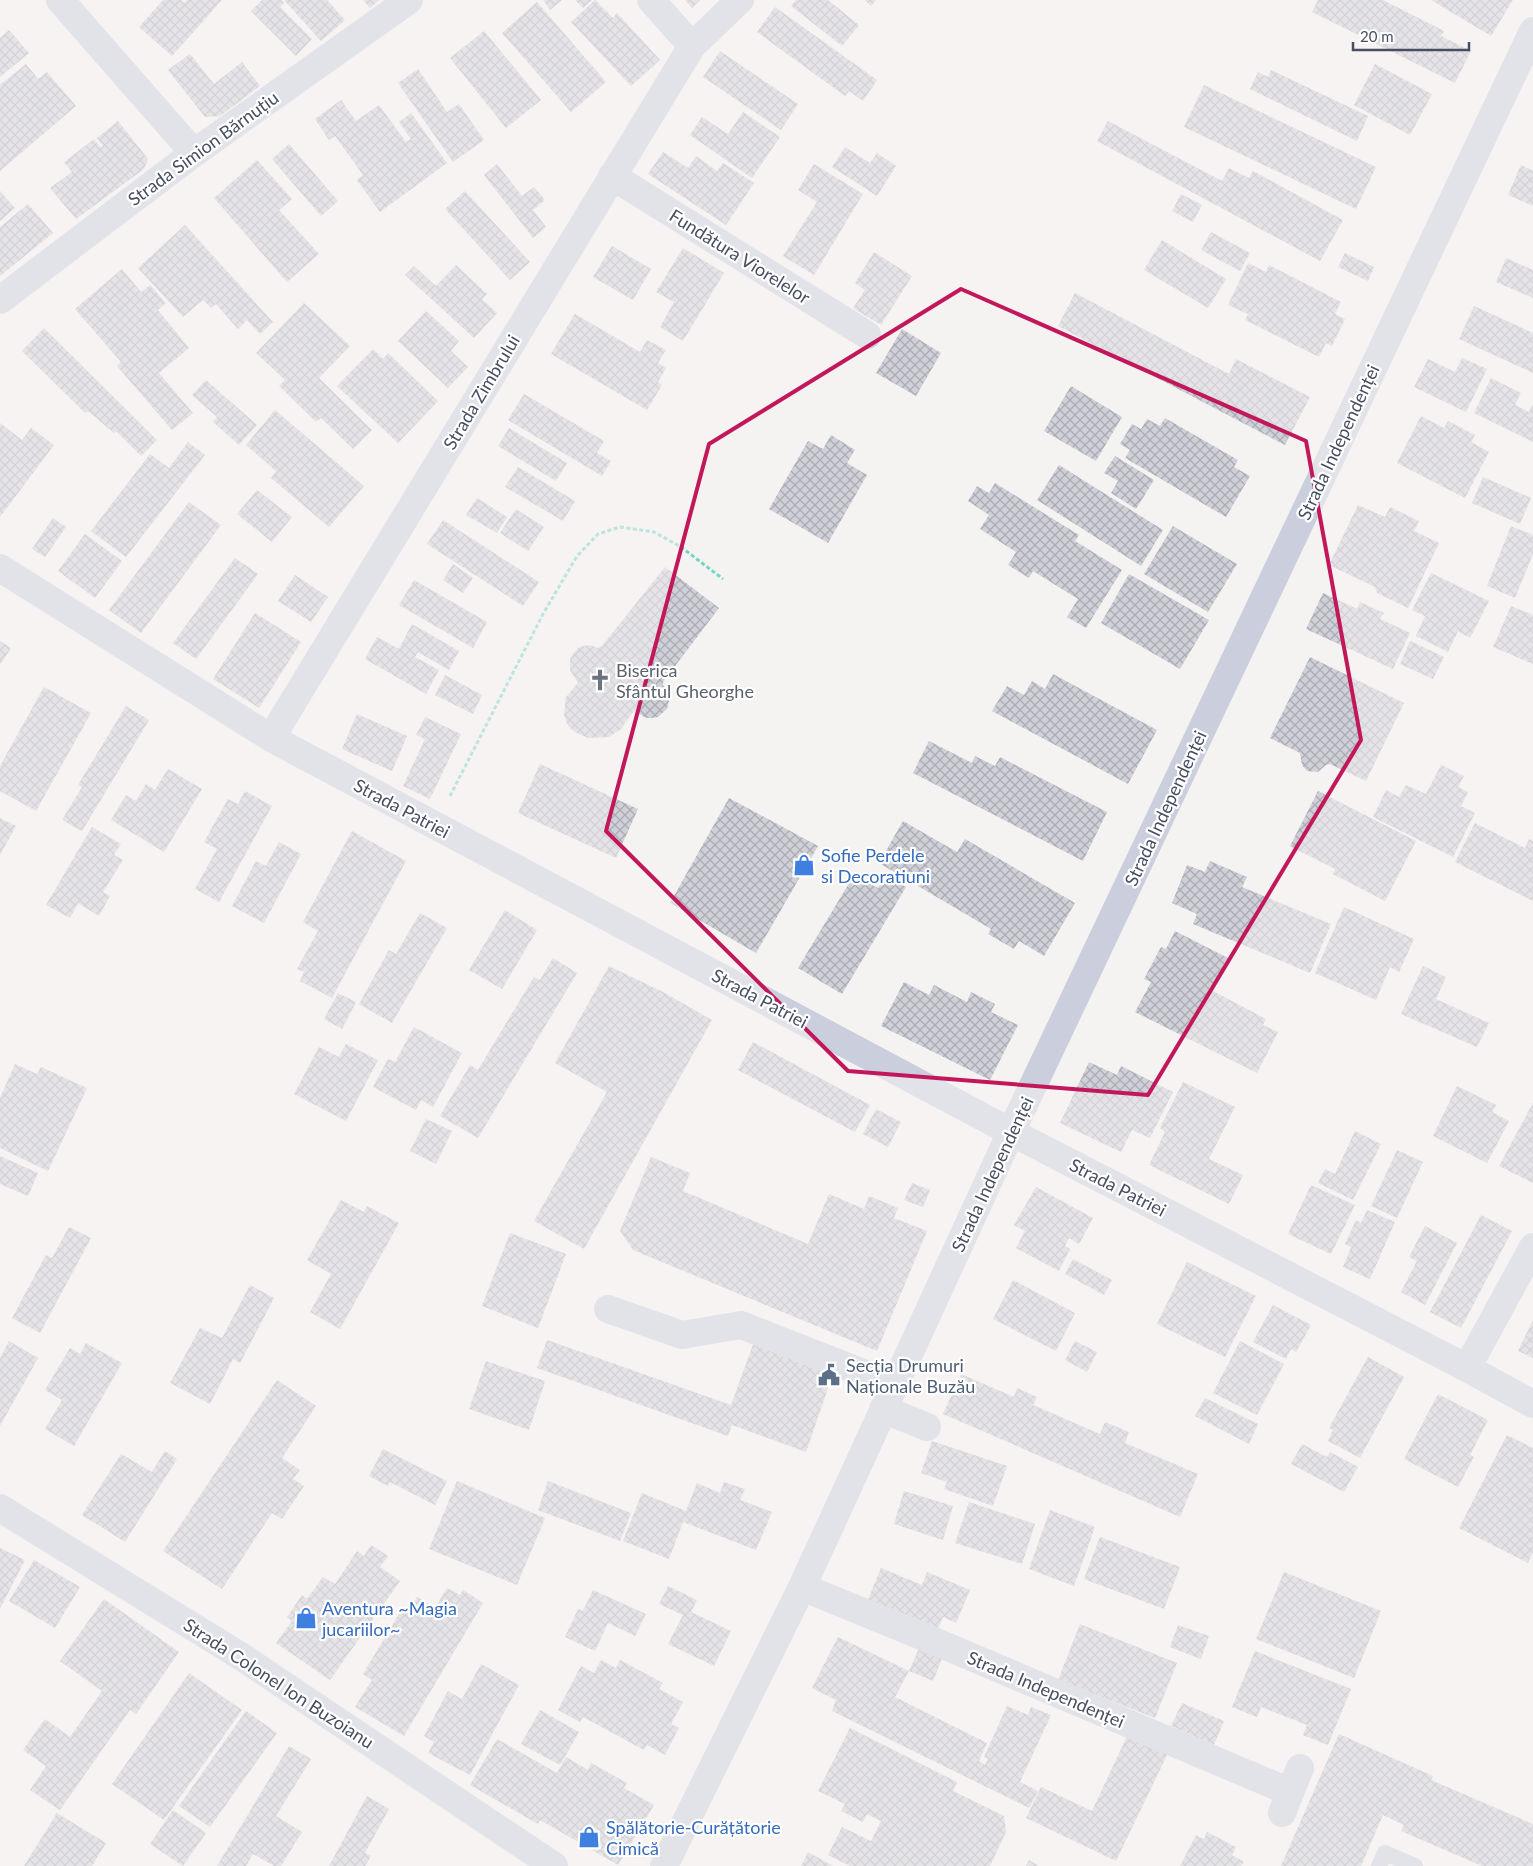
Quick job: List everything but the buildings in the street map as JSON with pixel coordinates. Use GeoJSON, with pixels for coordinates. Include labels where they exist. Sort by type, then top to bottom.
{"type":"FeatureCollection","features":[{"type":"Feature","properties":{"kind":"street"},"geometry":{"type":"LineString","coordinates":[[61,0],[194,154]]}},
{"type":"Feature","properties":{"kind":"street","name":"Strada Simion Bărnuțiu"},"geometry":{"type":"LineString","coordinates":[[0,300],[194,154],[409,0]]}},
{"type":"Feature","properties":{"kind":"street"},"geometry":{"type":"LineString","coordinates":[[651,0],[692,46]]}},
{"type":"Feature","properties":{"kind":"street","name":"Strada Zimbrului"},"geometry":{"type":"LineString","coordinates":[[271,738],[692,46],[740,0]]}},
{"type":"Feature","properties":{"kind":"street","name":"Strada Independenței"},"geometry":{"type":"LineString","coordinates":[[664,1866],[802,1588],[1011,1132],[1533,31]]}},
{"type":"Feature","properties":{"kind":"street","name":"Fundătura Viorelelor"},"geometry":{"type":"LineString","coordinates":[[612,176],[867,335]]}},
{"type":"Feature","properties":{"kind":"street","name":"Strada Patriei"},"geometry":{"type":"LineString","coordinates":[[0,568],[271,738],[1011,1132],[1533,1404]]}},
{"type":"Feature","properties":{"kind":"street"},"geometry":{"type":"LineString","coordinates":[[1467,1368],[1533,1247]]}},
{"type":"Feature","properties":{"kind":"street"},"geometry":{"type":"LineString","coordinates":[[608,1309],[682,1335],[741,1325],[888,1398],[927,1427]]}},
{"type":"Feature","properties":{"kind":"street","name":"Strada Colonel Ion Buzoianu"},"geometry":{"type":"LineString","coordinates":[[0,1508],[242,1657],[554,1866]]}},
{"type":"Feature","properties":{"kind":"street","name":"Strada Independenței"},"geometry":{"type":"LineString","coordinates":[[802,1588],[929,1639],[1291,1791]]}},
{"type":"Feature","properties":{"kind":"lane"},"geometry":{"type":"LineString","coordinates":[[1379,1866],[1385,1853],[1415,1866]]}},
{"type":"Feature","properties":{"kind":"path"},"geometry":{"type":"LineString","coordinates":[[435,825],[543,614],[578,556],[598,534],[620,528],[654,532],[681,547],[722,579]]}},
{"type":"Feature","properties":{"kind":"highlighted area"},"geometry":{"type":"Polygon","coordinates":[[[961,289],[1306,441],[1361,740],[1148,1095],[848,1071],[606,831],[709,444],[961,289]]]}},
{"type":"Feature","properties":{"kind":"place","name":"Biserica Sfântul Gheorghe"},"geometry":{"type":"Point","coordinates":[600,680]}},
{"type":"Feature","properties":{"kind":"place","name":"Sofie Perdele si Decoratiuni"},"geometry":{"type":"Point","coordinates":[804,865]}},
{"type":"Feature","properties":{"kind":"place","name":"Secția Drumuri Naționale Buzău"},"geometry":{"type":"Point","coordinates":[829,1375]}},
{"type":"Feature","properties":{"kind":"place","name":"Aventura ~Magia jucariilor~"},"geometry":{"type":"Point","coordinates":[306,1618]}},
{"type":"Feature","properties":{"kind":"place","name":"Spălătorie-Curățătorie Cimică"},"geometry":{"type":"Point","coordinates":[589,1837]}}]}
